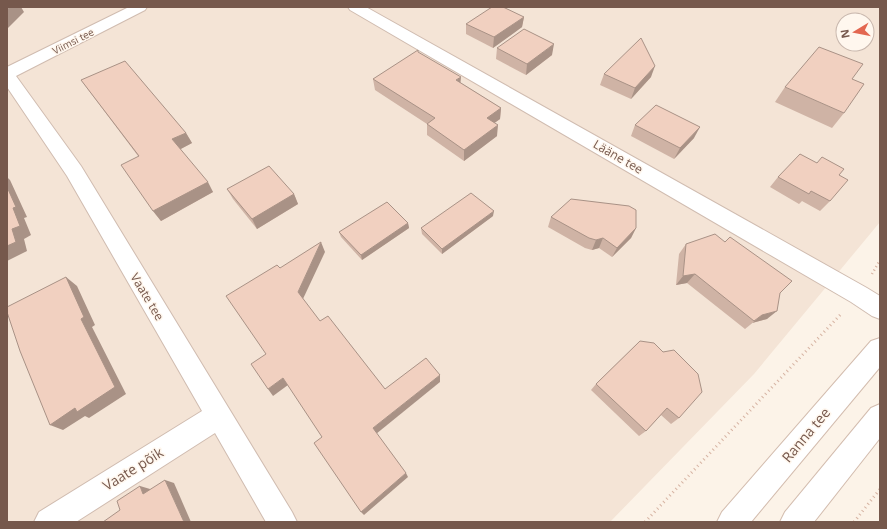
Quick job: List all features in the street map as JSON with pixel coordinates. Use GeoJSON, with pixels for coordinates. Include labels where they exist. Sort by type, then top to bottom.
{"type":"FeatureCollection","features":[{"type":"Feature","properties":{"kind":"street","name":"Viimsi tee"},"geometry":{"type":"LineString","coordinates":[[7,74],[140,7]]}},
{"type":"Feature","properties":{"kind":"street","name":"Lääne tee"},"geometry":{"type":"LineString","coordinates":[[355,7],[859,295],[880,309]]}},
{"type":"Feature","properties":{"kind":"street","name":"Vaate tee"},"geometry":{"type":"LineString","coordinates":[[7,74],[74,171],[282,522]]}},
{"type":"Feature","properties":{"kind":"street","name":"Ranna tee"},"geometry":{"type":"LineString","coordinates":[[732,522],[880,349]]}},
{"type":"Feature","properties":{"kind":"street","name":"Vaate põik"},"geometry":{"type":"LineString","coordinates":[[49,522],[218,416]]}},
{"type":"Feature","properties":{"kind":"street"},"geometry":{"type":"LineString","coordinates":[[795,522],[880,416]]}},
{"type":"Feature","properties":{"kind":"path"},"geometry":{"type":"LineString","coordinates":[[645,522],[859,295],[880,260]]}},
{"type":"Feature","properties":{"kind":"path"},"geometry":{"type":"LineString","coordinates":[[854,522],[880,489]]}},
{"type":"Feature","properties":{"kind":"shaded area"},"geometry":{"type":"Polygon","coordinates":[[[7,7],[880,7],[880,222],[754,374],[610,522],[7,522],[7,7]]]}},
{"type":"Feature","properties":{"kind":"building"},"geometry":{"type":"Polygon","coordinates":[[[492,7],[503,7],[524,17],[494,37],[466,24],[492,7]]]}},
{"type":"Feature","properties":{"kind":"building"},"geometry":{"type":"Polygon","coordinates":[[[524,29],[554,44],[527,64],[497,48],[524,29]]]}},
{"type":"Feature","properties":{"kind":"building"},"geometry":{"type":"Polygon","coordinates":[[[641,38],[655,66],[635,88],[604,74],[641,38]]]}},
{"type":"Feature","properties":{"kind":"building"},"geometry":{"type":"Polygon","coordinates":[[[819,47],[863,64],[852,79],[864,84],[844,113],[785,87],[819,47]]]}},
{"type":"Feature","properties":{"kind":"building"},"geometry":{"type":"Polygon","coordinates":[[[418,50],[418,52],[461,77],[456,80],[501,108],[487,118],[498,125],[464,150],[427,124],[435,118],[373,79],[418,50]]]}},
{"type":"Feature","properties":{"kind":"building"},"geometry":{"type":"Polygon","coordinates":[[[125,61],[186,133],[172,139],[208,182],[153,211],[121,165],[139,156],[81,80],[125,61]]]}},
{"type":"Feature","properties":{"kind":"building"},"geometry":{"type":"Polygon","coordinates":[[[656,105],[700,127],[680,148],[635,125],[656,105]]]}},
{"type":"Feature","properties":{"kind":"building"},"geometry":{"type":"Polygon","coordinates":[[[800,154],[817,163],[822,157],[844,169],[839,175],[848,180],[830,201],[811,191],[809,194],[778,177],[800,154]]]}},
{"type":"Feature","properties":{"kind":"building"},"geometry":{"type":"Polygon","coordinates":[[[269,166],[294,194],[252,219],[227,189],[269,166]]]}},
{"type":"Feature","properties":{"kind":"building"},"geometry":{"type":"Polygon","coordinates":[[[7,187],[16,207],[13,208],[20,226],[12,229],[16,242],[7,246],[7,187]]]}},
{"type":"Feature","properties":{"kind":"building"},"geometry":{"type":"Polygon","coordinates":[[[471,193],[494,211],[442,249],[421,228],[471,193]]]}},
{"type":"Feature","properties":{"kind":"building"},"geometry":{"type":"Polygon","coordinates":[[[571,199],[629,206],[636,210],[636,228],[617,248],[603,238],[596,240],[589,238],[551,217],[571,199]]]}},
{"type":"Feature","properties":{"kind":"building"},"geometry":{"type":"Polygon","coordinates":[[[387,202],[408,223],[361,255],[339,232],[387,202]]]}},
{"type":"Feature","properties":{"kind":"building"},"geometry":{"type":"Polygon","coordinates":[[[715,234],[725,242],[730,237],[792,281],[780,293],[777,311],[762,315],[754,321],[695,274],[683,276],[686,244],[715,234]]]}},
{"type":"Feature","properties":{"kind":"building"},"geometry":{"type":"Polygon","coordinates":[[[321,242],[298,292],[320,321],[328,316],[385,389],[426,358],[440,375],[373,428],[406,473],[361,512],[314,443],[322,437],[283,378],[268,389],[251,364],[266,354],[226,296],[277,265],[280,268],[321,242]]]}},
{"type":"Feature","properties":{"kind":"building"},"geometry":{"type":"Polygon","coordinates":[[[66,277],[84,317],[81,319],[115,387],[77,412],[75,408],[50,425],[20,351],[7,312],[7,307],[66,277]]]}},
{"type":"Feature","properties":{"kind":"building"},"geometry":{"type":"Polygon","coordinates":[[[640,341],[654,343],[663,352],[674,350],[698,374],[702,392],[679,418],[667,408],[646,431],[596,384],[640,341]]]}},
{"type":"Feature","properties":{"kind":"building"},"geometry":{"type":"Polygon","coordinates":[[[165,480],[184,522],[103,522],[120,510],[117,501],[140,486],[143,494],[165,480]]]}}]}
